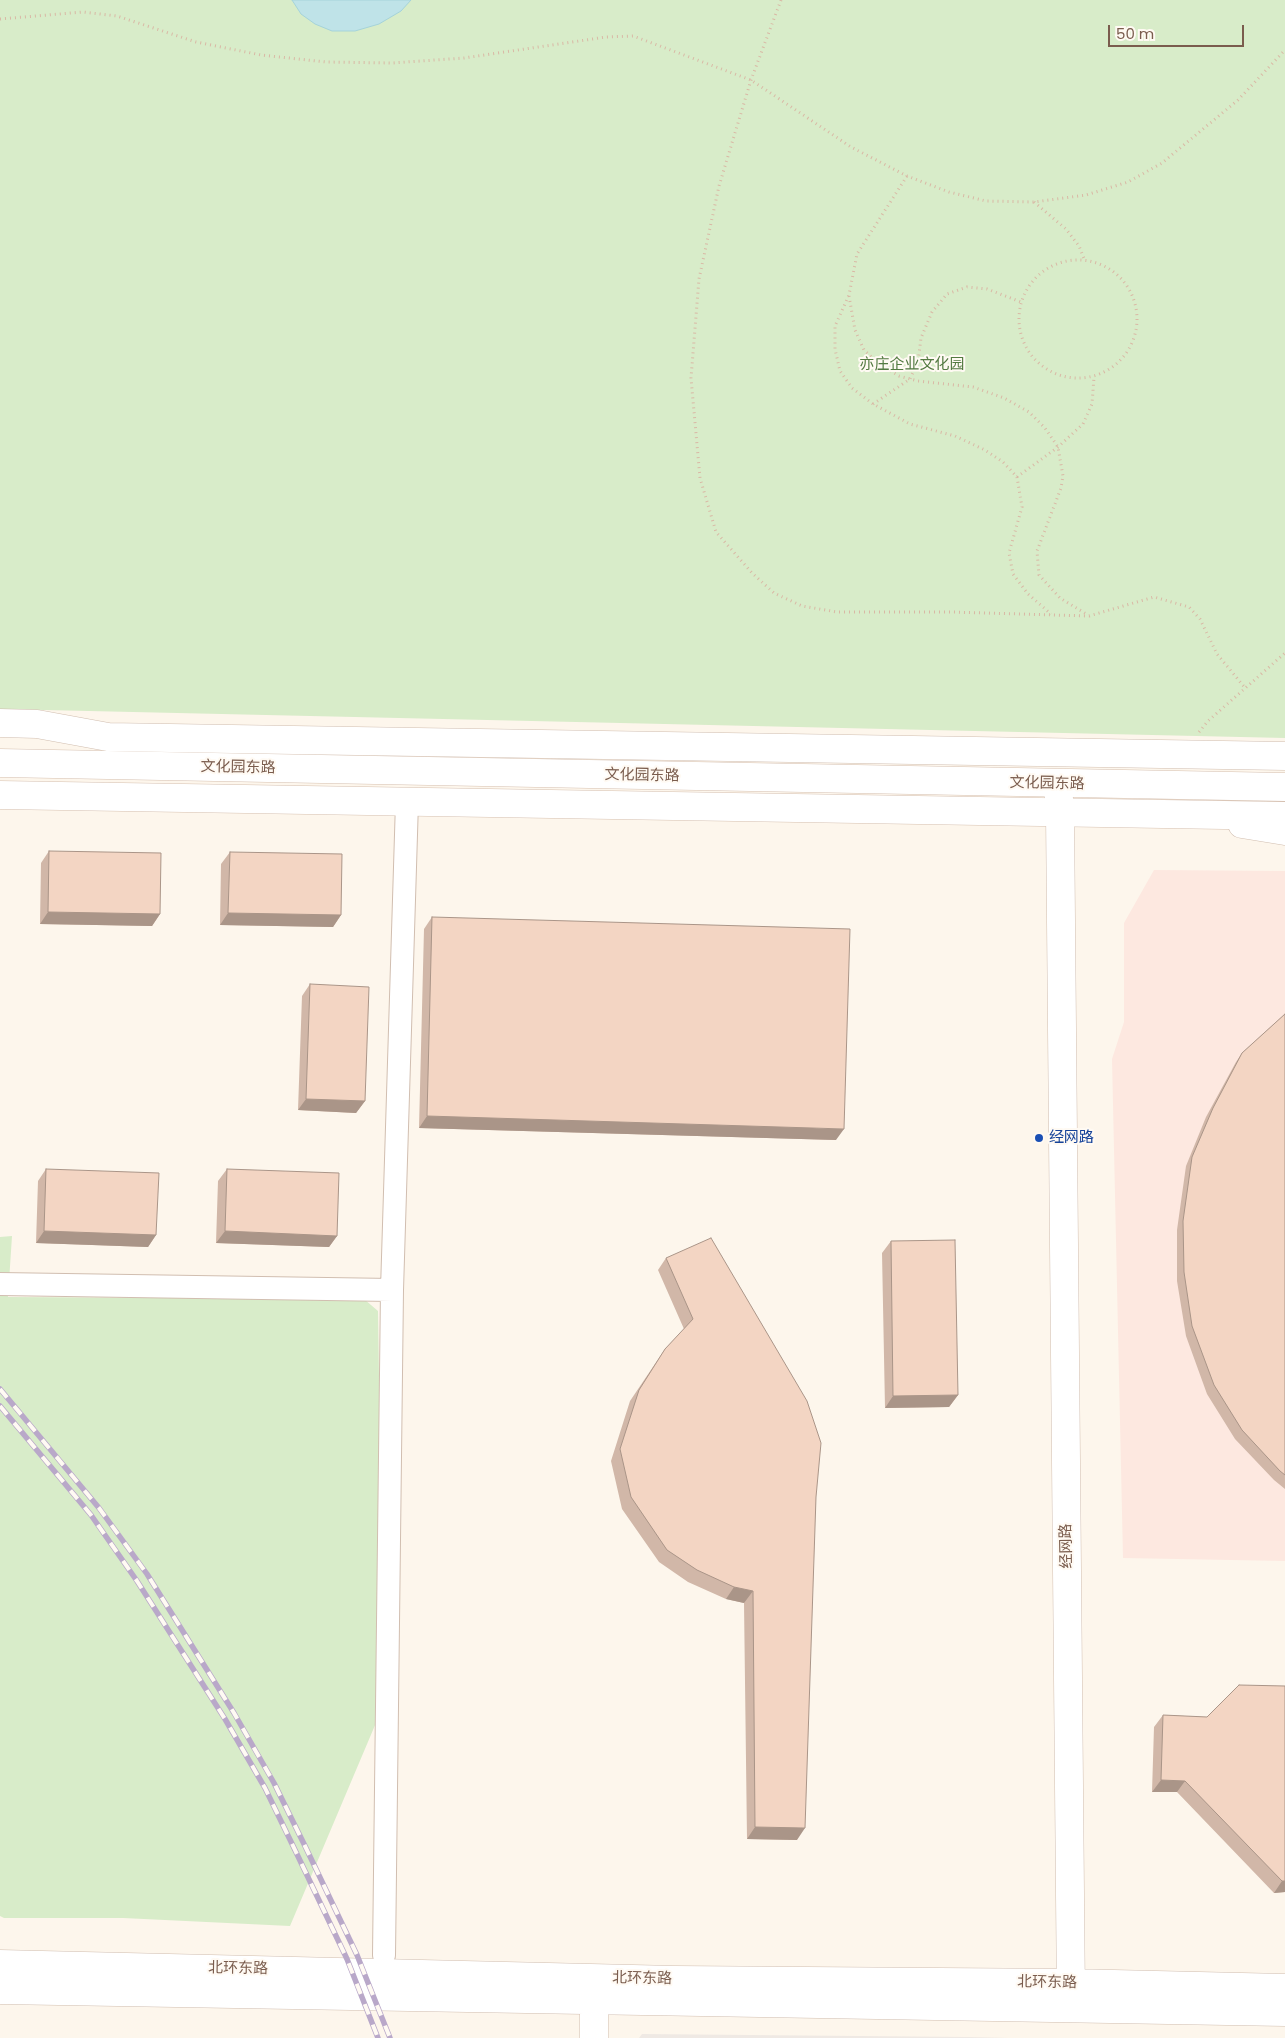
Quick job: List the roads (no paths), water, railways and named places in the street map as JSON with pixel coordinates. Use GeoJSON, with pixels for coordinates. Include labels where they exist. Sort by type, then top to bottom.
{"type":"FeatureCollection","features":[{"type":"Feature","properties":{"kind":"street"},"geometry":{"type":"LineString","coordinates":[[0,722],[37,724],[108,737],[214,768]]}},
{"type":"Feature","properties":{"kind":"street"},"geometry":{"type":"LineString","coordinates":[[108,737],[1285,756]]}},
{"type":"Feature","properties":{"kind":"street","name":"文化园东路"},"geometry":{"type":"LineString","coordinates":[[0,763],[1285,787]]}},
{"type":"Feature","properties":{"kind":"street","name":"经网路"},"geometry":{"type":"LineString","coordinates":[[1058,784],[1060,813],[1071,1995]]}},
{"type":"Feature","properties":{"kind":"street","name":"文化园东路"},"geometry":{"type":"LineString","coordinates":[[0,795],[1285,816]]}},
{"type":"Feature","properties":{"kind":"street"},"geometry":{"type":"LineString","coordinates":[[384,1955],[392,1290],[407,802]]}},
{"type":"Feature","properties":{"kind":"street"},"geometry":{"type":"LineString","coordinates":[[1181,815],[1285,831]]}},
{"type":"Feature","properties":{"kind":"street"},"geometry":{"type":"LineString","coordinates":[[0,1284],[392,1290]]}},
{"type":"Feature","properties":{"kind":"street"},"geometry":{"type":"LineString","coordinates":[[0,1946],[7,1950],[384,1955],[417,1974]]}},
{"type":"Feature","properties":{"kind":"street","name":"北环东路"},"geometry":{"type":"LineString","coordinates":[[0,1964],[417,1974],[594,1989]]}},
{"type":"Feature","properties":{"kind":"street","name":"北环东路"},"geometry":{"type":"LineString","coordinates":[[0,1990],[594,1989],[1071,1995],[1285,1988]]}},
{"type":"Feature","properties":{"kind":"street"},"geometry":{"type":"LineString","coordinates":[[594,1989],[594,2038]]}},
{"type":"Feature","properties":{"kind":"street","name":"北环东路"},"geometry":{"type":"LineString","coordinates":[[1071,1995],[1285,2012]]}},
{"type":"Feature","properties":{"kind":"water"},"geometry":{"type":"Polygon","coordinates":[[[292,0],[411,0],[401,11],[379,24],[355,31],[332,31],[315,24],[301,14],[292,0]]]}},
{"type":"Feature","properties":{"kind":"railway"},"geometry":{"type":"LineString","coordinates":[[0,1389],[99,1508],[147,1574],[234,1713],[274,1783],[305,1846],[357,1955],[390,2038]]}},
{"type":"Feature","properties":{"kind":"railway"},"geometry":{"type":"LineString","coordinates":[[0,1406],[91,1515],[137,1581],[225,1719],[265,1788],[295,1850],[347,1959],[378,2038]]}},
{"type":"Feature","properties":{"kind":"place","name":"经网路"},"geometry":{"type":"Point","coordinates":[1039,1138]}},
{"type":"Feature","properties":{"kind":"park label","name":"亦庄企业文化园"},"geometry":{"type":"Point","coordinates":[912,365]}}]}
